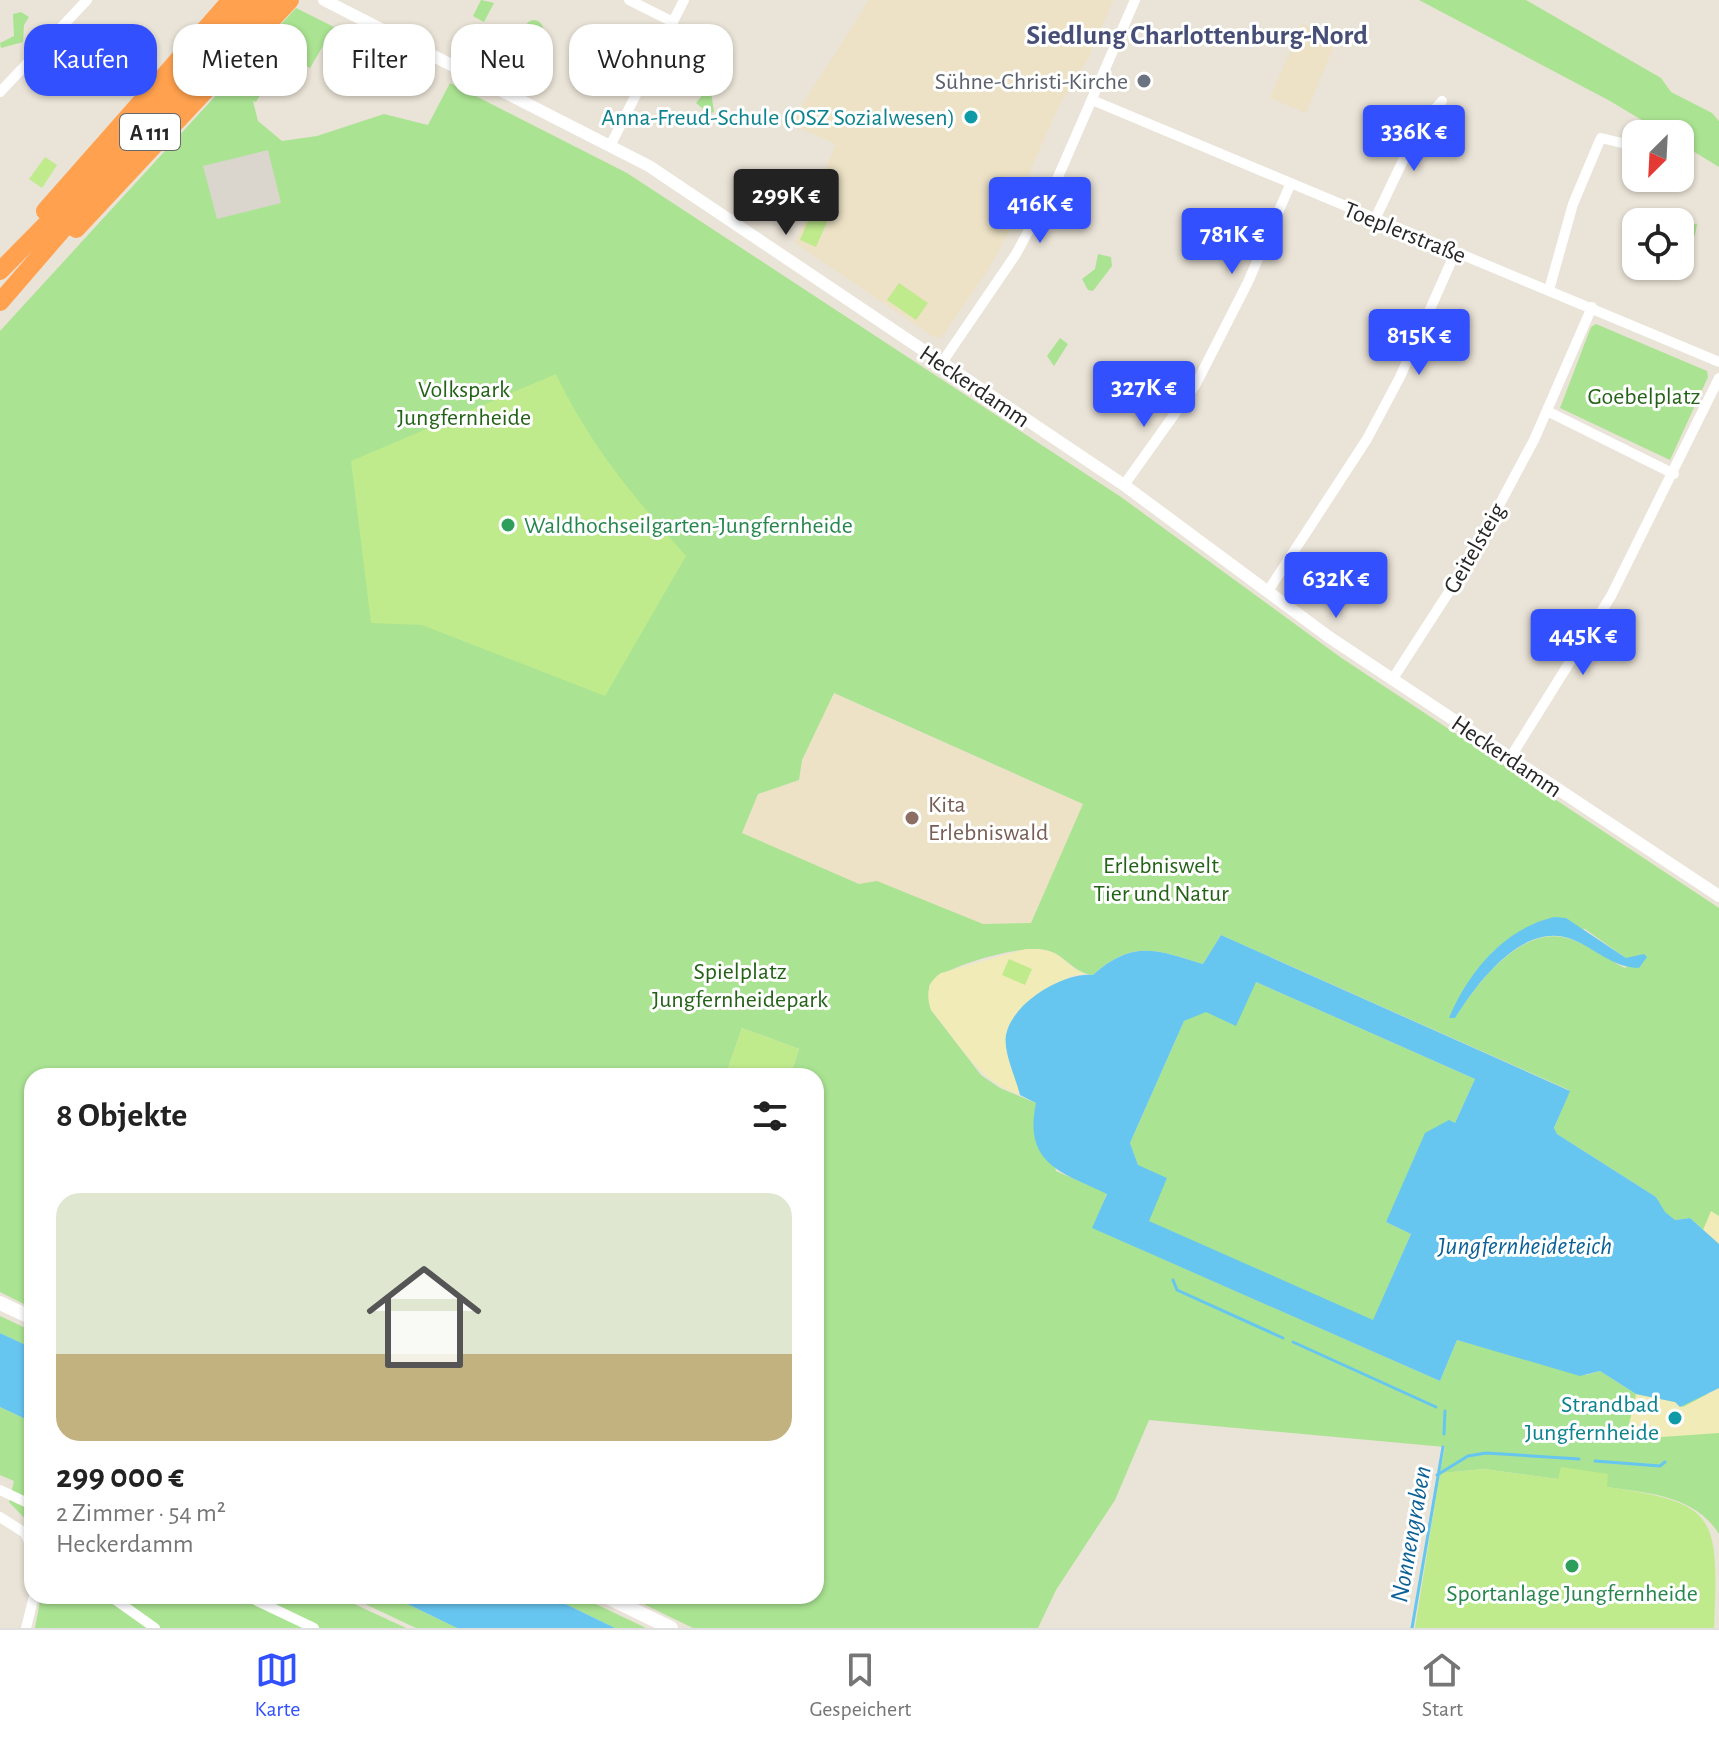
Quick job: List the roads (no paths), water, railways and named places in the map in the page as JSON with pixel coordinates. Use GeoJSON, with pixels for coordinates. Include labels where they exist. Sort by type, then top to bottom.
{"type":"FeatureCollection","features":[{"type":"Feature","properties":{"kind":"highway"},"geometry":{"type":"LineString","coordinates":[[36,235],[40,217],[64,186],[231,0]]}},
{"type":"Feature","properties":{"kind":"highway","name":"A 111"},"geometry":{"type":"LineString","coordinates":[[0,271],[252,0]]}},
{"type":"Feature","properties":{"kind":"highway","name":"A 111"},"geometry":{"type":"LineString","coordinates":[[0,302],[271,0]]}},
{"type":"Feature","properties":{"kind":"highway"},"geometry":{"type":"LineString","coordinates":[[31,266],[95,212],[290,0]]}},
{"type":"Feature","properties":{"kind":"main road"},"geometry":{"type":"LineString","coordinates":[[0,1303],[24,1314]]}},
{"type":"Feature","properties":{"kind":"main road"},"geometry":{"type":"LineString","coordinates":[[622,1604],[671,1628]]}},
{"type":"Feature","properties":{"kind":"street"},"geometry":{"type":"LineString","coordinates":[[0,92],[87,0]]}},
{"type":"Feature","properties":{"kind":"street","name":"Heckerdamm"},"geometry":{"type":"LineString","coordinates":[[324,0],[649,166],[1124,485],[1392,680],[1719,896]]}},
{"type":"Feature","properties":{"kind":"street"},"geometry":{"type":"LineString","coordinates":[[629,0],[673,22]]}},
{"type":"Feature","properties":{"kind":"street"},"geometry":{"type":"LineString","coordinates":[[610,146],[684,0]]}},
{"type":"Feature","properties":{"kind":"street"},"geometry":{"type":"LineString","coordinates":[[941,364],[1016,254],[1067,159],[1135,0]]}},
{"type":"Feature","properties":{"kind":"street","name":"Toeplerstraße"},"geometry":{"type":"LineString","coordinates":[[1092,100],[1719,362]]}},
{"type":"Feature","properties":{"kind":"street"},"geometry":{"type":"LineString","coordinates":[[1375,219],[1418,129],[1442,101]]}},
{"type":"Feature","properties":{"kind":"street"},"geometry":{"type":"LineString","coordinates":[[1549,290],[1570,213],[1601,138],[1622,143]]}},
{"type":"Feature","properties":{"kind":"street"},"geometry":{"type":"LineString","coordinates":[[1124,485],[1196,384],[1248,282],[1290,185]]}},
{"type":"Feature","properties":{"kind":"street"},"geometry":{"type":"LineString","coordinates":[[1268,591],[1367,439],[1400,377],[1455,253]]}},
{"type":"Feature","properties":{"kind":"street"},"geometry":{"type":"LineString","coordinates":[[1592,307],[1549,412],[1674,474]]}},
{"type":"Feature","properties":{"kind":"street"},"geometry":{"type":"LineString","coordinates":[[1510,758],[1611,596],[1719,378]]}},
{"type":"Feature","properties":{"kind":"street","name":"Geitelsteig"},"geometry":{"type":"LineString","coordinates":[[1392,680],[1472,556],[1549,412]]}},
{"type":"Feature","properties":{"kind":"street"},"geometry":{"type":"LineString","coordinates":[[0,1490],[24,1501]]}},
{"type":"Feature","properties":{"kind":"street"},"geometry":{"type":"LineString","coordinates":[[0,1517],[24,1532]]}},
{"type":"Feature","properties":{"kind":"street"},"geometry":{"type":"LineString","coordinates":[[26,1628],[32,1604]]}},
{"type":"Feature","properties":{"kind":"street"},"geometry":{"type":"LineString","coordinates":[[121,1604],[155,1628]]}},
{"type":"Feature","properties":{"kind":"street"},"geometry":{"type":"LineString","coordinates":[[264,1604],[314,1628]]}},
{"type":"Feature","properties":{"kind":"water"},"geometry":{"type":"Polygon","coordinates":[[[1554,917],[1566,918],[1626,958],[1644,954],[1647,957],[1639,968],[1630,967],[1571,939],[1553,936],[1536,939],[1503,959],[1476,988],[1455,1018],[1449,1018],[1477,969],[1503,942],[1536,923],[1554,917]]]}},
{"type":"Feature","properties":{"kind":"water","name":"Jungfernheideteich"},"geometry":{"type":"Polygon","coordinates":[[[1221,935],[1570,1091],[1554,1128],[1557,1134],[1656,1197],[1665,1212],[1675,1220],[1690,1218],[1719,1244],[1719,1388],[1680,1407],[1675,1402],[1636,1394],[1600,1371],[1580,1376],[1457,1340],[1440,1381],[1092,1228],[1107,1194],[1061,1172],[1041,1153],[1033,1124],[1036,1103],[1020,1095],[1008,1057],[1006,1035],[1010,1023],[1040,992],[1068,979],[1093,975],[1107,964],[1133,952],[1159,952],[1203,964],[1221,935]],[[1256,982],[1236,1026],[1206,1012],[1184,1021],[1130,1143],[1138,1165],[1167,1178],[1149,1221],[1373,1320],[1411,1234],[1386,1222],[1425,1133],[1449,1120],[1455,1123],[1475,1079],[1256,982]]]}},
{"type":"Feature","properties":{"kind":"water"},"geometry":{"type":"Polygon","coordinates":[[[0,1333],[24,1344],[24,1418],[0,1407],[0,1333]]]}},
{"type":"Feature","properties":{"kind":"water"},"geometry":{"type":"Polygon","coordinates":[[[408,1604],[566,1604],[615,1628],[457,1628],[408,1604]]]}},
{"type":"Feature","properties":{"kind":"waterway","name":"Nonnengraben"},"geometry":{"type":"LineString","coordinates":[[1173,1280],[1177,1290],[1283,1338]]}},
{"type":"Feature","properties":{"kind":"waterway","name":"Nonnengraben"},"geometry":{"type":"LineString","coordinates":[[1293,1342],[1436,1407]]}},
{"type":"Feature","properties":{"kind":"waterway","name":"Nonnengraben"},"geometry":{"type":"LineString","coordinates":[[1444,1434],[1445,1411]]}},
{"type":"Feature","properties":{"kind":"waterway","name":"Nonnengraben"},"geometry":{"type":"LineString","coordinates":[[1412,1628],[1443,1447]]}},
{"type":"Feature","properties":{"kind":"waterway"},"geometry":{"type":"LineString","coordinates":[[1437,1475],[1468,1456],[1486,1453],[1579,1459]]}},
{"type":"Feature","properties":{"kind":"waterway"},"geometry":{"type":"LineString","coordinates":[[1595,1461],[1660,1466],[1665,1462]]}},
{"type":"Feature","properties":{"kind":"place","name":"Sühne-Christi-Kirche"},"geometry":{"type":"Point","coordinates":[1144,81]}},
{"type":"Feature","properties":{"kind":"place","name":"Anna-Freud-Schule (OSZ Sozialwesen)"},"geometry":{"type":"Point","coordinates":[971,117]}},
{"type":"Feature","properties":{"kind":"place","name":"Waldhochseilgarten-Jungfernheide"},"geometry":{"type":"Point","coordinates":[508,525]}},
{"type":"Feature","properties":{"kind":"place","name":"Kita Erlebniswald"},"geometry":{"type":"Point","coordinates":[912,818]}},
{"type":"Feature","properties":{"kind":"place","name":"Strandbad Jungfernheide"},"geometry":{"type":"Point","coordinates":[1675,1418]}},
{"type":"Feature","properties":{"kind":"place","name":"Sportanlage Jungfernheide"},"geometry":{"type":"Point","coordinates":[1572,1566]}},
{"type":"Feature","properties":{"kind":"district","name":"Siedlung Charlottenburg-Nord"},"geometry":{"type":"Point","coordinates":[1197,34]}},
{"type":"Feature","properties":{"kind":"park label","name":"Goebelplatz"},"geometry":{"type":"Point","coordinates":[1644,396]}},
{"type":"Feature","properties":{"kind":"park label","name":"Volkspark Jungfernheide"},"geometry":{"type":"Point","coordinates":[464,403]}},
{"type":"Feature","properties":{"kind":"park label","name":"Erlebniswelt Tier und Natur"},"geometry":{"type":"Point","coordinates":[1161,879]}},
{"type":"Feature","properties":{"kind":"park label","name":"Spielplatz Jungfernheidepark"},"geometry":{"type":"Point","coordinates":[740,985]}}]}
